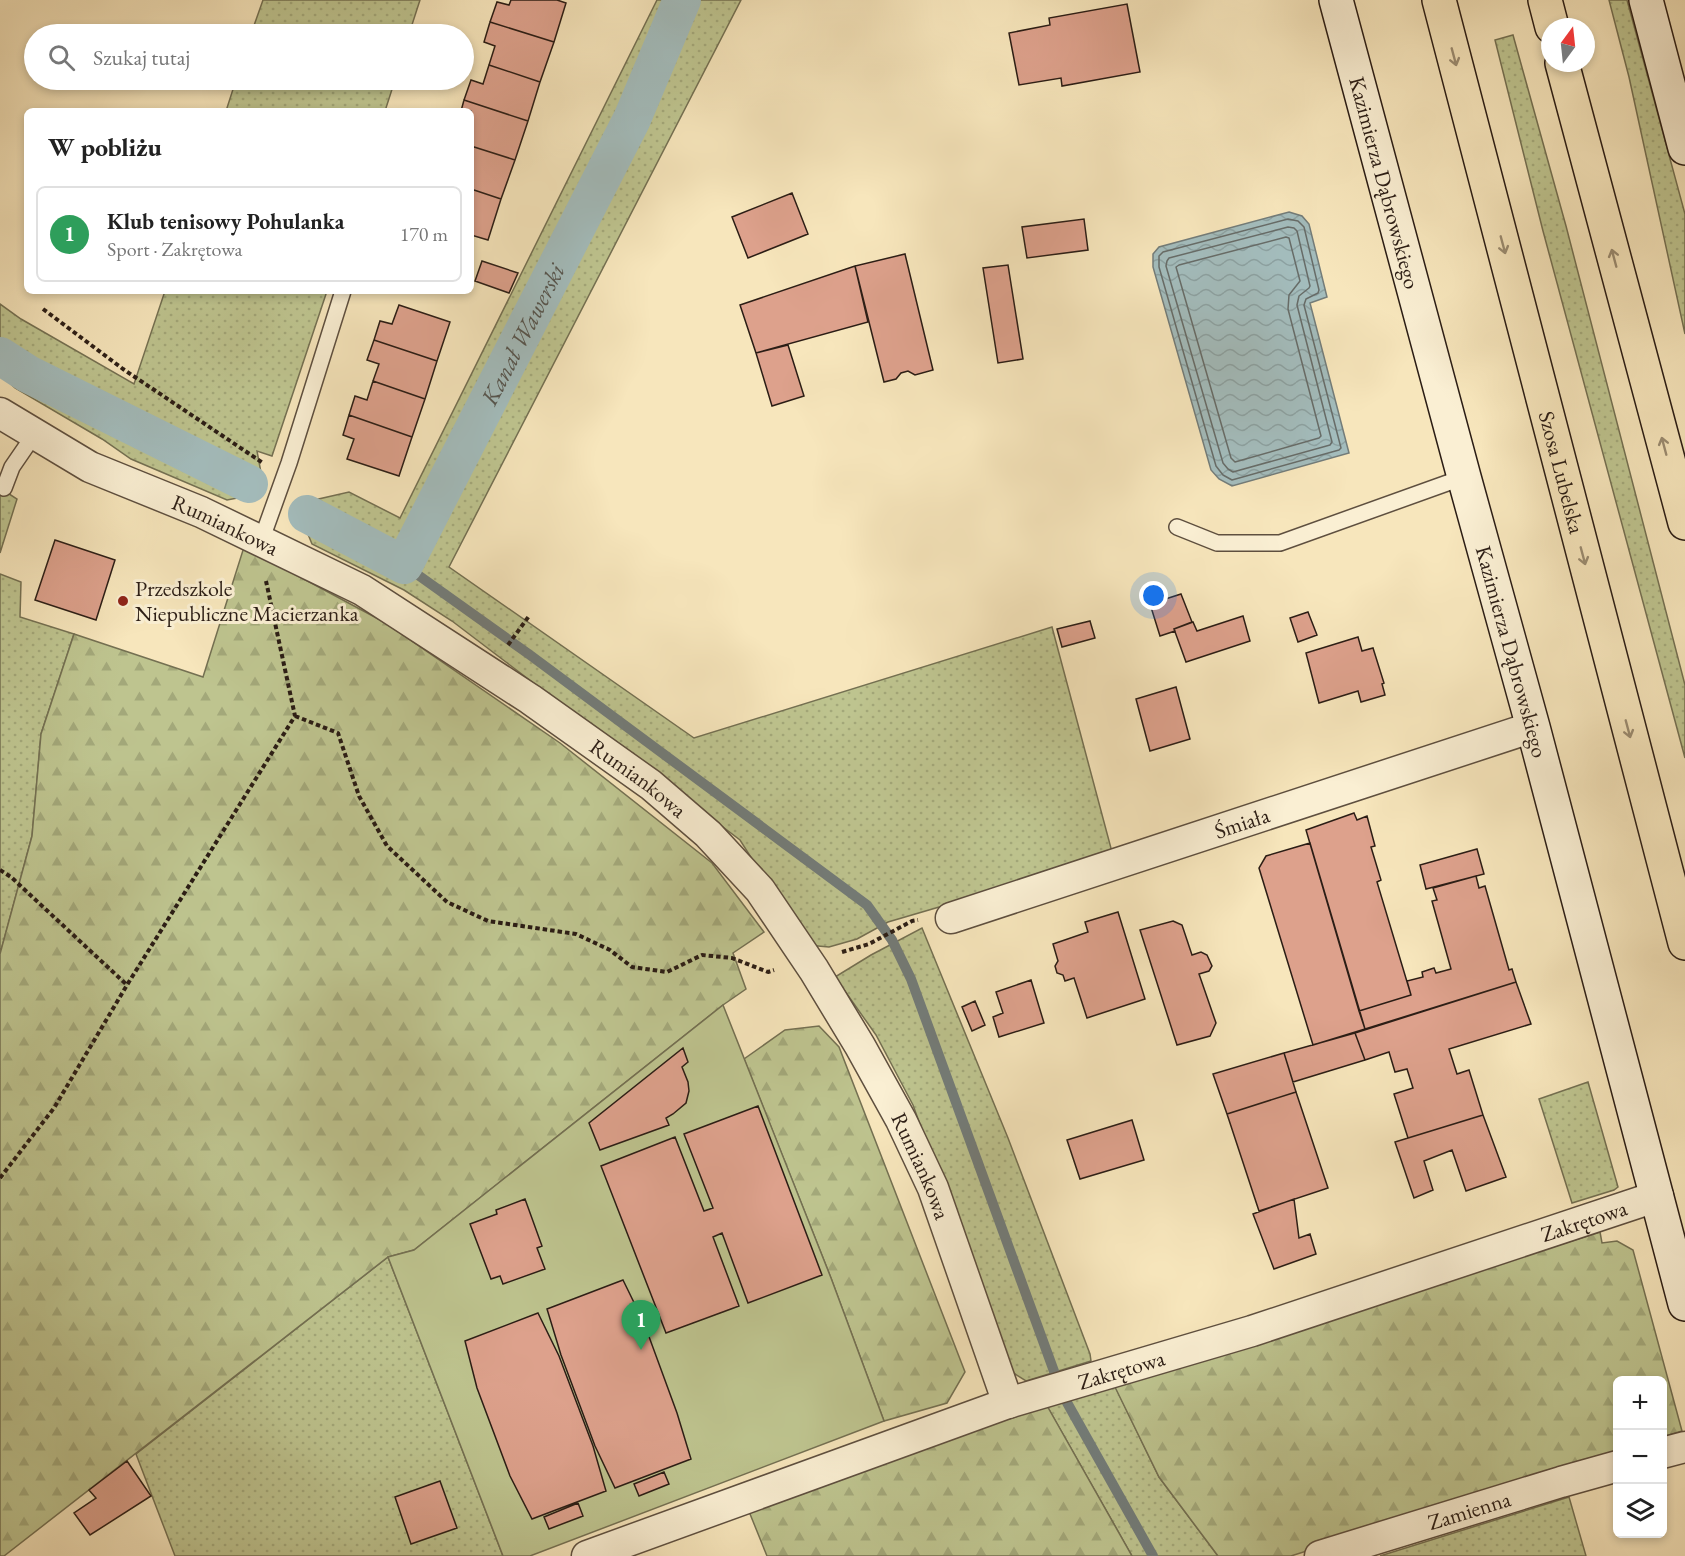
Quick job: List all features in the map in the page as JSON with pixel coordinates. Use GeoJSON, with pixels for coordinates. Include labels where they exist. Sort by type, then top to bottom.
{"type":"FeatureCollection","features":[{"type":"Feature","properties":{"kind":"highway","name":"Szosa Lubelska"},"geometry":{"type":"LineString","coordinates":[[1439,0],[1685,944]]}},
{"type":"Feature","properties":{"kind":"highway"},"geometry":{"type":"LineString","coordinates":[[1545,0],[1550,18]]}},
{"type":"Feature","properties":{"kind":"highway"},"geometry":{"type":"LineString","coordinates":[[1564,72],[1685,523]]}},
{"type":"Feature","properties":{"kind":"street","name":"Kazimierza Dąbrowskiego"},"geometry":{"type":"LineString","coordinates":[[1336,0],[1533,727],[1685,1304]]}},
{"type":"Feature","properties":{"kind":"street"},"geometry":{"type":"LineString","coordinates":[[1646,0],[1685,148]]}},
{"type":"Feature","properties":{"kind":"street","name":"Rumiankowa"},"geometry":{"type":"LineString","coordinates":[[0,413],[90,466],[201,512],[362,590],[530,699],[651,785],[708,834],[760,890],[861,1046],[901,1120],[933,1188],[1008,1402]]}},
{"type":"Feature","properties":{"kind":"street","name":"Śmiała"},"geometry":{"type":"LineString","coordinates":[[951,918],[1533,727]]}},
{"type":"Feature","properties":{"kind":"street","name":"Zakrętowa"},"geometry":{"type":"LineString","coordinates":[[587,1556],[1008,1402],[1252,1331],[1658,1196]]}},
{"type":"Feature","properties":{"kind":"street"},"geometry":{"type":"LineString","coordinates":[[1667,1452],[1685,1447]]}},
{"type":"Feature","properties":{"kind":"street","name":"Zamienna"},"geometry":{"type":"LineString","coordinates":[[1320,1556],[1613,1467]]}},
{"type":"Feature","properties":{"kind":"lane"},"geometry":{"type":"LineString","coordinates":[[260,541],[284,477],[342,294]]}},
{"type":"Feature","properties":{"kind":"lane"},"geometry":{"type":"LineString","coordinates":[[4,488],[12,467],[34,435]]}},
{"type":"Feature","properties":{"kind":"lane"},"geometry":{"type":"LineString","coordinates":[[1177,527],[1217,543],[1280,543],[1464,477]]}},
{"type":"Feature","properties":{"kind":"path"},"geometry":{"type":"LineString","coordinates":[[43,309],[123,369],[284,477]]}},
{"type":"Feature","properties":{"kind":"path"},"geometry":{"type":"LineString","coordinates":[[0,1178],[54,1108],[127,985],[295,716],[260,541]]}},
{"type":"Feature","properties":{"kind":"path"},"geometry":{"type":"LineString","coordinates":[[502,653],[529,616]]}},
{"type":"Feature","properties":{"kind":"path"},"geometry":{"type":"LineString","coordinates":[[295,716],[338,733],[359,796],[387,846],[447,902],[488,921],[576,934],[610,950],[632,967],[667,972],[702,955],[732,958],[768,972],[808,962]]}},
{"type":"Feature","properties":{"kind":"path"},"geometry":{"type":"LineString","coordinates":[[0,870],[11,877],[127,985]]}},
{"type":"Feature","properties":{"kind":"path"},"geometry":{"type":"LineString","coordinates":[[869,944],[912,921]]}},
{"type":"Feature","properties":{"kind":"green space"},"geometry":{"type":"Polygon","coordinates":[[[263,0],[420,0],[412,24],[255,24],[263,0]]]}},
{"type":"Feature","properties":{"kind":"green space"},"geometry":{"type":"Polygon","coordinates":[[[657,0],[741,0],[449,567],[694,738],[1052,627],[1112,852],[987,893],[888,922],[857,939],[829,947],[807,945],[740,840],[452,621],[404,590],[312,544],[303,522],[310,501],[349,492],[400,518],[657,0]]]}},
{"type":"Feature","properties":{"kind":"green space"},"geometry":{"type":"Polygon","coordinates":[[[1609,0],[1627,0],[1685,214],[1685,334],[1629,77],[1609,0]]]}},
{"type":"Feature","properties":{"kind":"green space"},"geometry":{"type":"Polygon","coordinates":[[[1513,35],[1566,226],[1685,685],[1685,758],[1543,231],[1495,40],[1513,35]]]}},
{"type":"Feature","properties":{"kind":"green space"},"geometry":{"type":"Polygon","coordinates":[[[233,90],[392,90],[386,108],[227,108],[233,90]]]}},
{"type":"Feature","properties":{"kind":"green space"},"geometry":{"type":"Polygon","coordinates":[[[164,294],[326,294],[272,456],[257,451],[262,478],[253,495],[227,500],[131,459],[102,439],[15,388],[0,374],[0,304],[21,319],[134,384],[164,294]]]}},
{"type":"Feature","properties":{"kind":"green space"},"geometry":{"type":"Polygon","coordinates":[[[0,488],[17,499],[0,553],[0,488]]]}},
{"type":"Feature","properties":{"kind":"green space"},"geometry":{"type":"Polygon","coordinates":[[[244,547],[384,622],[560,743],[712,863],[764,932],[733,953],[746,989],[414,1250],[388,1257],[4,1556],[0,1556],[0,954],[32,836],[41,734],[74,634],[203,677],[244,547]]]}},
{"type":"Feature","properties":{"kind":"green space"},"geometry":{"type":"Polygon","coordinates":[[[0,574],[21,582],[20,617],[74,634],[41,734],[32,836],[0,954],[0,574]]]}},
{"type":"Feature","properties":{"kind":"green space"},"geometry":{"type":"Polygon","coordinates":[[[922,928],[1008,1138],[1091,1361],[1026,1381],[1012,1372],[1001,1348],[913,1105],[876,1035],[835,977],[922,928]]]}},
{"type":"Feature","properties":{"kind":"green space"},"geometry":{"type":"Polygon","coordinates":[[[723,1005],[831,1278],[884,1421],[530,1556],[503,1556],[388,1257],[414,1250],[723,1005]]]}},
{"type":"Feature","properties":{"kind":"green space"},"geometry":{"type":"Polygon","coordinates":[[[819,1026],[839,1047],[965,1372],[947,1403],[884,1421],[831,1278],[744,1059],[785,1030],[819,1026]]]}},
{"type":"Feature","properties":{"kind":"green space"},"geometry":{"type":"Polygon","coordinates":[[[1588,1082],[1618,1187],[1572,1203],[1539,1099],[1588,1082]]]}},
{"type":"Feature","properties":{"kind":"green space"},"geometry":{"type":"Polygon","coordinates":[[[1600,1232],[1602,1243],[1617,1241],[1633,1250],[1682,1431],[1667,1436],[1667,1376],[1613,1376],[1613,1453],[1291,1556],[1218,1556],[1159,1477],[1114,1385],[1600,1232]]]}},
{"type":"Feature","properties":{"kind":"green space"},"geometry":{"type":"Polygon","coordinates":[[[388,1257],[503,1556],[175,1556],[136,1454],[388,1257]]]}},
{"type":"Feature","properties":{"kind":"green space"},"geometry":{"type":"Polygon","coordinates":[[[1114,1384],[1159,1477],[1218,1556],[1132,1556],[1046,1404],[1114,1384]]]}},
{"type":"Feature","properties":{"kind":"green space"},"geometry":{"type":"Polygon","coordinates":[[[1046,1404],[1132,1556],[767,1556],[748,1509],[1046,1404]]]}},
{"type":"Feature","properties":{"kind":"green space"},"geometry":{"type":"Polygon","coordinates":[[[1569,1497],[1586,1556],[1380,1556],[1569,1497]]]}},
{"type":"Feature","properties":{"kind":"water"},"geometry":{"type":"Polygon","coordinates":[[[1289,212],[1302,216],[1309,224],[1327,297],[1310,303],[1349,453],[1232,486],[1219,479],[1211,470],[1153,267],[1153,254],[1159,247],[1289,212]]]}},
{"type":"Feature","properties":{"kind":"building"},"geometry":{"type":"Polygon","coordinates":[[[511,0],[557,0],[566,3],[554,42],[490,22],[497,2],[509,5],[511,0]]]}},
{"type":"Feature","properties":{"kind":"building"},"geometry":{"type":"Polygon","coordinates":[[[1127,4],[1140,72],[1062,86],[1061,78],[1019,85],[1009,33],[1050,25],[1049,18],[1127,4]]]}},
{"type":"Feature","properties":{"kind":"building"},"geometry":{"type":"Polygon","coordinates":[[[490,22],[554,42],[540,82],[489,65],[495,46],[484,42],[490,22]]]}},
{"type":"Feature","properties":{"kind":"building"},"geometry":{"type":"Polygon","coordinates":[[[489,65],[540,82],[528,121],[464,100],[468,90],[474,90],[474,81],[483,84],[489,65]]]}},
{"type":"Feature","properties":{"kind":"building"},"geometry":{"type":"Polygon","coordinates":[[[464,100],[528,121],[515,160],[474,147],[474,108],[462,108],[464,100]]]}},
{"type":"Feature","properties":{"kind":"building"},"geometry":{"type":"Polygon","coordinates":[[[474,147],[515,160],[501,199],[474,190],[474,147]]]}},
{"type":"Feature","properties":{"kind":"building"},"geometry":{"type":"Polygon","coordinates":[[[474,190],[501,199],[488,240],[474,236],[474,190]]]}},
{"type":"Feature","properties":{"kind":"building"},"geometry":{"type":"Polygon","coordinates":[[[792,193],[808,234],[748,258],[732,217],[792,193]]]}},
{"type":"Feature","properties":{"kind":"building"},"geometry":{"type":"Polygon","coordinates":[[[1084,219],[1088,250],[1027,258],[1022,227],[1084,219]]]}},
{"type":"Feature","properties":{"kind":"building"},"geometry":{"type":"Polygon","coordinates":[[[905,254],[933,370],[915,375],[908,371],[901,373],[896,379],[884,382],[855,266],[905,254]]]}},
{"type":"Feature","properties":{"kind":"building"},"geometry":{"type":"Polygon","coordinates":[[[482,261],[518,273],[509,293],[475,281],[482,261]]]}},
{"type":"Feature","properties":{"kind":"building"},"geometry":{"type":"Polygon","coordinates":[[[1008,265],[1023,359],[998,363],[983,268],[1008,265]]]}},
{"type":"Feature","properties":{"kind":"building"},"geometry":{"type":"Polygon","coordinates":[[[855,266],[868,322],[756,353],[740,305],[855,266]]]}},
{"type":"Feature","properties":{"kind":"building"},"geometry":{"type":"Polygon","coordinates":[[[399,305],[450,322],[437,361],[374,340],[380,321],[392,324],[399,305]]]}},
{"type":"Feature","properties":{"kind":"building"},"geometry":{"type":"Polygon","coordinates":[[[374,340],[437,361],[425,399],[373,381],[379,364],[367,360],[374,340]]]}},
{"type":"Feature","properties":{"kind":"building"},"geometry":{"type":"Polygon","coordinates":[[[788,345],[804,396],[772,406],[756,353],[788,345]]]}},
{"type":"Feature","properties":{"kind":"building"},"geometry":{"type":"Polygon","coordinates":[[[373,381],[425,399],[412,437],[349,415],[355,396],[367,400],[373,381]]]}},
{"type":"Feature","properties":{"kind":"building"},"geometry":{"type":"Polygon","coordinates":[[[349,415],[412,437],[399,476],[347,459],[354,439],[343,435],[349,415]]]}},
{"type":"Feature","properties":{"kind":"building"},"geometry":{"type":"Polygon","coordinates":[[[55,540],[115,560],[96,620],[35,600],[55,540]]]}},
{"type":"Feature","properties":{"kind":"building"},"geometry":{"type":"Polygon","coordinates":[[[1181,594],[1192,622],[1160,636],[1150,604],[1181,594]]]}},
{"type":"Feature","properties":{"kind":"building"},"geometry":{"type":"Polygon","coordinates":[[[1308,612],[1317,635],[1298,642],[1290,618],[1308,612]]]}},
{"type":"Feature","properties":{"kind":"building"},"geometry":{"type":"Polygon","coordinates":[[[1243,616],[1250,641],[1186,662],[1174,629],[1193,622],[1197,631],[1243,616]]]}},
{"type":"Feature","properties":{"kind":"building"},"geometry":{"type":"Polygon","coordinates":[[[1090,621],[1095,638],[1062,647],[1057,629],[1090,621]]]}},
{"type":"Feature","properties":{"kind":"building"},"geometry":{"type":"Polygon","coordinates":[[[1358,637],[1362,651],[1373,648],[1384,683],[1382,684],[1385,695],[1361,702],[1358,691],[1319,703],[1306,653],[1358,637]]]}},
{"type":"Feature","properties":{"kind":"building"},"geometry":{"type":"Polygon","coordinates":[[[1176,687],[1190,739],[1150,751],[1136,699],[1176,687]]]}},
{"type":"Feature","properties":{"kind":"building"},"geometry":{"type":"Polygon","coordinates":[[[1354,813],[1357,820],[1367,816],[1375,846],[1371,847],[1381,880],[1377,882],[1411,995],[1359,1011],[1306,830],[1354,813]]]}},
{"type":"Feature","properties":{"kind":"building"},"geometry":{"type":"Polygon","coordinates":[[[1310,843],[1365,1029],[1313,1045],[1259,868],[1266,856],[1310,843]]]}},
{"type":"Feature","properties":{"kind":"building"},"geometry":{"type":"Polygon","coordinates":[[[1477,849],[1484,874],[1426,889],[1420,865],[1477,849]]]}},
{"type":"Feature","properties":{"kind":"building"},"geometry":{"type":"Polygon","coordinates":[[[1476,876],[1479,888],[1485,886],[1509,970],[1512,969],[1516,982],[1365,1029],[1359,1011],[1411,995],[1407,981],[1423,977],[1422,972],[1434,968],[1436,973],[1451,969],[1432,901],[1437,900],[1433,888],[1476,876]]]}},
{"type":"Feature","properties":{"kind":"building"},"geometry":{"type":"Polygon","coordinates":[[[1118,912],[1145,999],[1087,1018],[1074,978],[1065,981],[1063,975],[1057,973],[1055,966],[1058,961],[1053,944],[1088,932],[1085,922],[1118,912]]]}},
{"type":"Feature","properties":{"kind":"building"},"geometry":{"type":"Polygon","coordinates":[[[1173,921],[1182,925],[1192,955],[1201,952],[1207,955],[1212,966],[1209,971],[1199,974],[1216,1023],[1210,1036],[1177,1045],[1140,930],[1173,921]]]}},
{"type":"Feature","properties":{"kind":"building"},"geometry":{"type":"Polygon","coordinates":[[[1031,980],[1044,1023],[999,1037],[993,1017],[1003,1013],[996,992],[1031,980]]]}},
{"type":"Feature","properties":{"kind":"building"},"geometry":{"type":"Polygon","coordinates":[[[1516,982],[1531,1024],[1449,1049],[1457,1074],[1469,1070],[1483,1115],[1408,1138],[1394,1094],[1413,1088],[1407,1069],[1395,1072],[1389,1052],[1365,1060],[1355,1033],[1516,982]]]}},
{"type":"Feature","properties":{"kind":"building"},"geometry":{"type":"Polygon","coordinates":[[[975,1001],[985,1025],[972,1031],[962,1007],[975,1001]]]}},
{"type":"Feature","properties":{"kind":"building"},"geometry":{"type":"Polygon","coordinates":[[[1355,1033],[1365,1060],[1293,1082],[1284,1053],[1355,1033]]]}},
{"type":"Feature","properties":{"kind":"building"},"geometry":{"type":"Polygon","coordinates":[[[683,1048],[688,1062],[682,1067],[689,1091],[686,1103],[666,1118],[669,1125],[600,1150],[589,1123],[683,1048]]]}},
{"type":"Feature","properties":{"kind":"building"},"geometry":{"type":"Polygon","coordinates":[[[1284,1053],[1296,1092],[1227,1114],[1213,1074],[1284,1053]]]}},
{"type":"Feature","properties":{"kind":"building"},"geometry":{"type":"Polygon","coordinates":[[[1296,1092],[1328,1188],[1259,1211],[1227,1114],[1296,1092]]]}},
{"type":"Feature","properties":{"kind":"building"},"geometry":{"type":"Polygon","coordinates":[[[758,1106],[822,1275],[748,1303],[722,1233],[713,1237],[739,1306],[666,1333],[601,1166],[675,1137],[704,1211],[713,1208],[684,1134],[758,1106]]]}},
{"type":"Feature","properties":{"kind":"building"},"geometry":{"type":"Polygon","coordinates":[[[1483,1115],[1506,1177],[1466,1191],[1452,1150],[1424,1161],[1433,1190],[1414,1198],[1395,1142],[1483,1115]]]}},
{"type":"Feature","properties":{"kind":"building"},"geometry":{"type":"Polygon","coordinates":[[[1132,1120],[1144,1160],[1080,1179],[1067,1140],[1132,1120]]]}},
{"type":"Feature","properties":{"kind":"building"},"geometry":{"type":"Polygon","coordinates":[[[525,1199],[542,1246],[537,1248],[545,1269],[503,1284],[500,1276],[491,1279],[470,1224],[497,1214],[496,1210],[525,1199]]]}},
{"type":"Feature","properties":{"kind":"building"},"geometry":{"type":"Polygon","coordinates":[[[1294,1199],[1299,1238],[1310,1234],[1316,1254],[1274,1269],[1253,1214],[1294,1199]]]}},
{"type":"Feature","properties":{"kind":"building"},"geometry":{"type":"Polygon","coordinates":[[[623,1280],[644,1323],[691,1459],[615,1488],[595,1446],[561,1355],[547,1309],[623,1280]]]}},
{"type":"Feature","properties":{"kind":"building"},"geometry":{"type":"Polygon","coordinates":[[[538,1313],[559,1356],[593,1446],[606,1491],[532,1519],[510,1476],[477,1388],[465,1341],[538,1313]]]}},
{"type":"Feature","properties":{"kind":"building"},"geometry":{"type":"Polygon","coordinates":[[[127,1461],[151,1496],[90,1535],[74,1513],[96,1498],[89,1490],[127,1461]]]}},
{"type":"Feature","properties":{"kind":"building"},"geometry":{"type":"Polygon","coordinates":[[[664,1472],[669,1484],[639,1496],[634,1484],[664,1472]]]}},
{"type":"Feature","properties":{"kind":"building"},"geometry":{"type":"Polygon","coordinates":[[[440,1481],[457,1528],[411,1544],[395,1497],[440,1481]]]}},
{"type":"Feature","properties":{"kind":"building"},"geometry":{"type":"Polygon","coordinates":[[[578,1503],[583,1516],[549,1529],[544,1517],[578,1503]]]}},
{"type":"Feature","properties":{"kind":"waterway","name":"Kanał Wawerski"},"geometry":{"type":"LineString","coordinates":[[307,514],[404,565],[632,119],[682,0]]}},
{"type":"Feature","properties":{"kind":"waterway","name":"Kanał Wawerski"},"geometry":{"type":"LineString","coordinates":[[0,356],[28,374],[249,484]]}},
{"type":"Feature","properties":{"kind":"waterway"},"geometry":{"type":"LineString","coordinates":[[404,565],[530,655],[867,905],[892,940],[911,979],[1055,1374]]}},
{"type":"Feature","properties":{"kind":"waterway"},"geometry":{"type":"LineString","coordinates":[[1065,1399],[1153,1556]]}},
{"type":"Feature","properties":{"kind":"place","name":"Przedszkole Niepubliczne Macierzanka"},"geometry":{"type":"Point","coordinates":[123,601]}},
{"type":"Feature","properties":{"kind":"place","name":"Klub tenisowy Pohulanka"},"geometry":{"type":"Point","coordinates":[641,1350]}}]}
